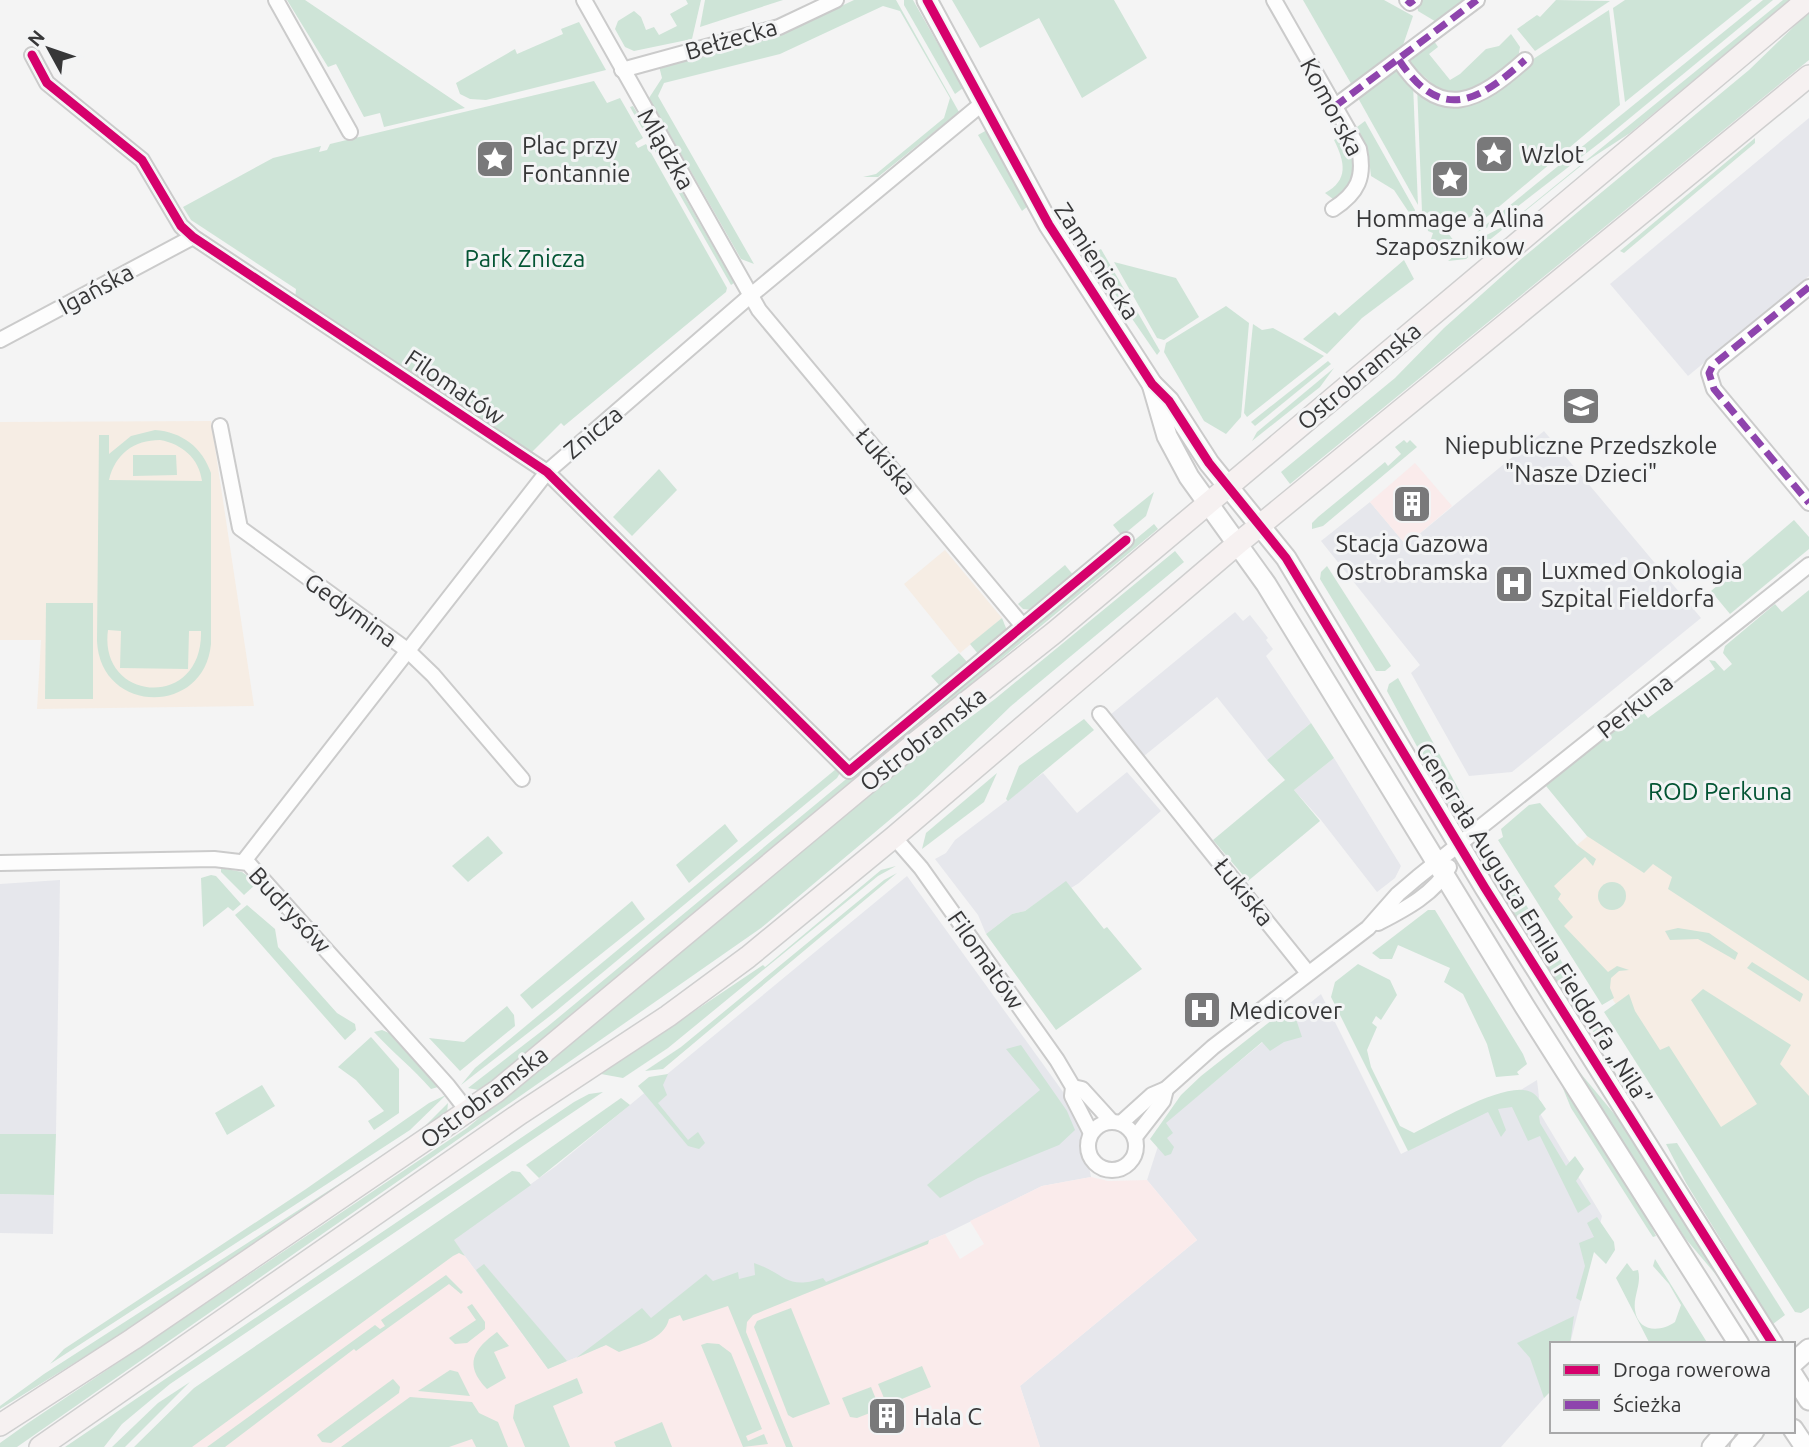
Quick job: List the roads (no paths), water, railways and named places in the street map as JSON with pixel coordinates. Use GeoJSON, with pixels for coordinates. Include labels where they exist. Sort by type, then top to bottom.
{"type":"FeatureCollection","features":[{"type":"Feature","properties":{"kind":"main road","name":"Ostrobramska"},"geometry":{"type":"LineString","coordinates":[[0,1425],[469,1113],[1229,486],[1807,0]]}},
{"type":"Feature","properties":{"kind":"main road","name":"Ostrobramska"},"geometry":{"type":"LineString","coordinates":[[40,1447],[510,1121],[702,992],[894,837],[1236,545],[1809,76]]}},
{"type":"Feature","properties":{"kind":"street"},"geometry":{"type":"LineString","coordinates":[[276,0],[349,132]]}},
{"type":"Feature","properties":{"kind":"street","name":"Mlądzka"},"geometry":{"type":"LineString","coordinates":[[584,0],[750,296]]}},
{"type":"Feature","properties":{"kind":"street","name":"Bełżecka"},"geometry":{"type":"LineString","coordinates":[[622,70],[779,27],[836,0]]}},
{"type":"Feature","properties":{"kind":"street","name":"Zamieniecka"},"geometry":{"type":"LineString","coordinates":[[927,0],[1049,225],[1152,384],[1169,401],[1229,486],[1262,525]]}},
{"type":"Feature","properties":{"kind":"street","name":"Komorska"},"geometry":{"type":"LineString","coordinates":[[1274,0],[1359,149],[1363,167],[1360,183],[1352,195],[1333,209]]}},
{"type":"Feature","properties":{"kind":"street"},"geometry":{"type":"LineString","coordinates":[[1408,0],[1410,3],[1414,0]]}},
{"type":"Feature","properties":{"kind":"street"},"geometry":{"type":"LineString","coordinates":[[1335,107],[1477,0]]}},
{"type":"Feature","properties":{"kind":"street","name":"Filomatów"},"geometry":{"type":"LineString","coordinates":[[32,55],[47,83],[142,160],[181,226],[193,237],[547,472],[849,771],[1022,625]]}},
{"type":"Feature","properties":{"kind":"street"},"geometry":{"type":"LineString","coordinates":[[1399,60],[1406,72],[1433,94],[1458,101],[1476,97],[1500,83],[1525,60]]}},
{"type":"Feature","properties":{"kind":"street","name":"Znicza"},"geometry":{"type":"LineString","coordinates":[[244,861],[547,472],[750,296],[984,102]]}},
{"type":"Feature","properties":{"kind":"street","name":"Igańska"},"geometry":{"type":"LineString","coordinates":[[0,340],[193,237]]}},
{"type":"Feature","properties":{"kind":"street"},"geometry":{"type":"LineString","coordinates":[[1809,287],[1713,365],[1709,373],[1714,389],[1809,503]]}},
{"type":"Feature","properties":{"kind":"street","name":"Łukiska"},"geometry":{"type":"LineString","coordinates":[[750,296],[1022,625]]}},
{"type":"Feature","properties":{"kind":"street","name":"Zamieniecka"},"geometry":{"type":"LineString","coordinates":[[1152,384],[1167,436],[1206,505]]}},
{"type":"Feature","properties":{"kind":"street","name":"Gedymina"},"geometry":{"type":"LineString","coordinates":[[220,426],[240,528],[407,650],[433,675],[522,779]]}},
{"type":"Feature","properties":{"kind":"street","name":"Generała Augusta Emila Fieldorfa „Nila”"},"geometry":{"type":"LineString","coordinates":[[1206,505],[1266,584],[1738,1342]]}},
{"type":"Feature","properties":{"kind":"street","name":"Generała Augusta Emila Fieldorfa „Nila”"},"geometry":{"type":"LineString","coordinates":[[1262,525],[1286,558],[1460,844],[1772,1342]]}},
{"type":"Feature","properties":{"kind":"street"},"geometry":{"type":"LineString","coordinates":[[1022,625],[1126,540]]}},
{"type":"Feature","properties":{"kind":"street","name":"Perkuna"},"geometry":{"type":"LineString","coordinates":[[1116,1123],[1152,1095],[1166,1089],[1213,1047],[1368,928],[1398,894],[1441,869],[1460,844],[1809,565]]}},
{"type":"Feature","properties":{"kind":"street","name":"Łukiska"},"geometry":{"type":"LineString","coordinates":[[1100,714],[1308,973]]}},
{"type":"Feature","properties":{"kind":"street","name":"Filomatów"},"geometry":{"type":"LineString","coordinates":[[894,837],[929,879],[1073,1087],[1072,1096],[1091,1133]]}},
{"type":"Feature","properties":{"kind":"street","name":"Budrysów"},"geometry":{"type":"LineString","coordinates":[[0,863],[214,859],[244,861],[267,881],[469,1113]]}},
{"type":"Feature","properties":{"kind":"street","name":"Filomatów"},"geometry":{"type":"LineString","coordinates":[[1073,1087],[1082,1089],[1116,1123]]}},
{"type":"Feature","properties":{"kind":"street","name":"Perkuna"},"geometry":{"type":"LineString","coordinates":[[1135,1137],[1163,1101],[1166,1089]]}},
{"type":"Feature","properties":{"kind":"street"},"geometry":{"type":"LineString","coordinates":[[1116,1123],[1135,1137],[1136,1151],[1131,1162],[1111,1171],[1091,1159],[1088,1143],[1091,1133],[1100,1125],[1116,1123]]}},
{"type":"Feature","properties":{"kind":"street"},"geometry":{"type":"LineString","coordinates":[[1795,1361],[1809,1349]]}},
{"type":"Feature","properties":{"kind":"street"},"geometry":{"type":"LineString","coordinates":[[1795,1432],[1805,1447]]}},
{"type":"Feature","properties":{"kind":"street"},"geometry":{"type":"LineString","coordinates":[[1713,1447],[1725,1433]]}},
{"type":"Feature","properties":{"kind":"street"},"geometry":{"type":"LineString","coordinates":[[1740,1447],[1752,1433]]}},
{"type":"Feature","properties":{"kind":"place","name":"Wzlot"},"geometry":{"type":"Point","coordinates":[1494,154]}},
{"type":"Feature","properties":{"kind":"place","name":"Plac przy Fontannie"},"geometry":{"type":"Point","coordinates":[495,159]}},
{"type":"Feature","properties":{"kind":"place","name":"Hommage à Alina Szaposznikow"},"geometry":{"type":"Point","coordinates":[1450,179]}},
{"type":"Feature","properties":{"kind":"place","name":"Niepubliczne Przedszkole \"Nasze Dzieci\""},"geometry":{"type":"Point","coordinates":[1581,406]}},
{"type":"Feature","properties":{"kind":"place","name":"Stacja Gazowa Ostrobramska"},"geometry":{"type":"Point","coordinates":[1412,504]}},
{"type":"Feature","properties":{"kind":"place","name":"Luxmed Onkologia Szpital Fieldorfa"},"geometry":{"type":"Point","coordinates":[1514,584]}},
{"type":"Feature","properties":{"kind":"place","name":"Medicover"},"geometry":{"type":"Point","coordinates":[1202,1010]}},
{"type":"Feature","properties":{"kind":"place","name":"Hala C"},"geometry":{"type":"Point","coordinates":[887,1416]}},
{"type":"Feature","properties":{"kind":"park label","name":"Park Znicza"},"geometry":{"type":"Point","coordinates":[525,258]}},
{"type":"Feature","properties":{"kind":"park label","name":"ROD Perkuna"},"geometry":{"type":"Point","coordinates":[1720,791]}}]}
